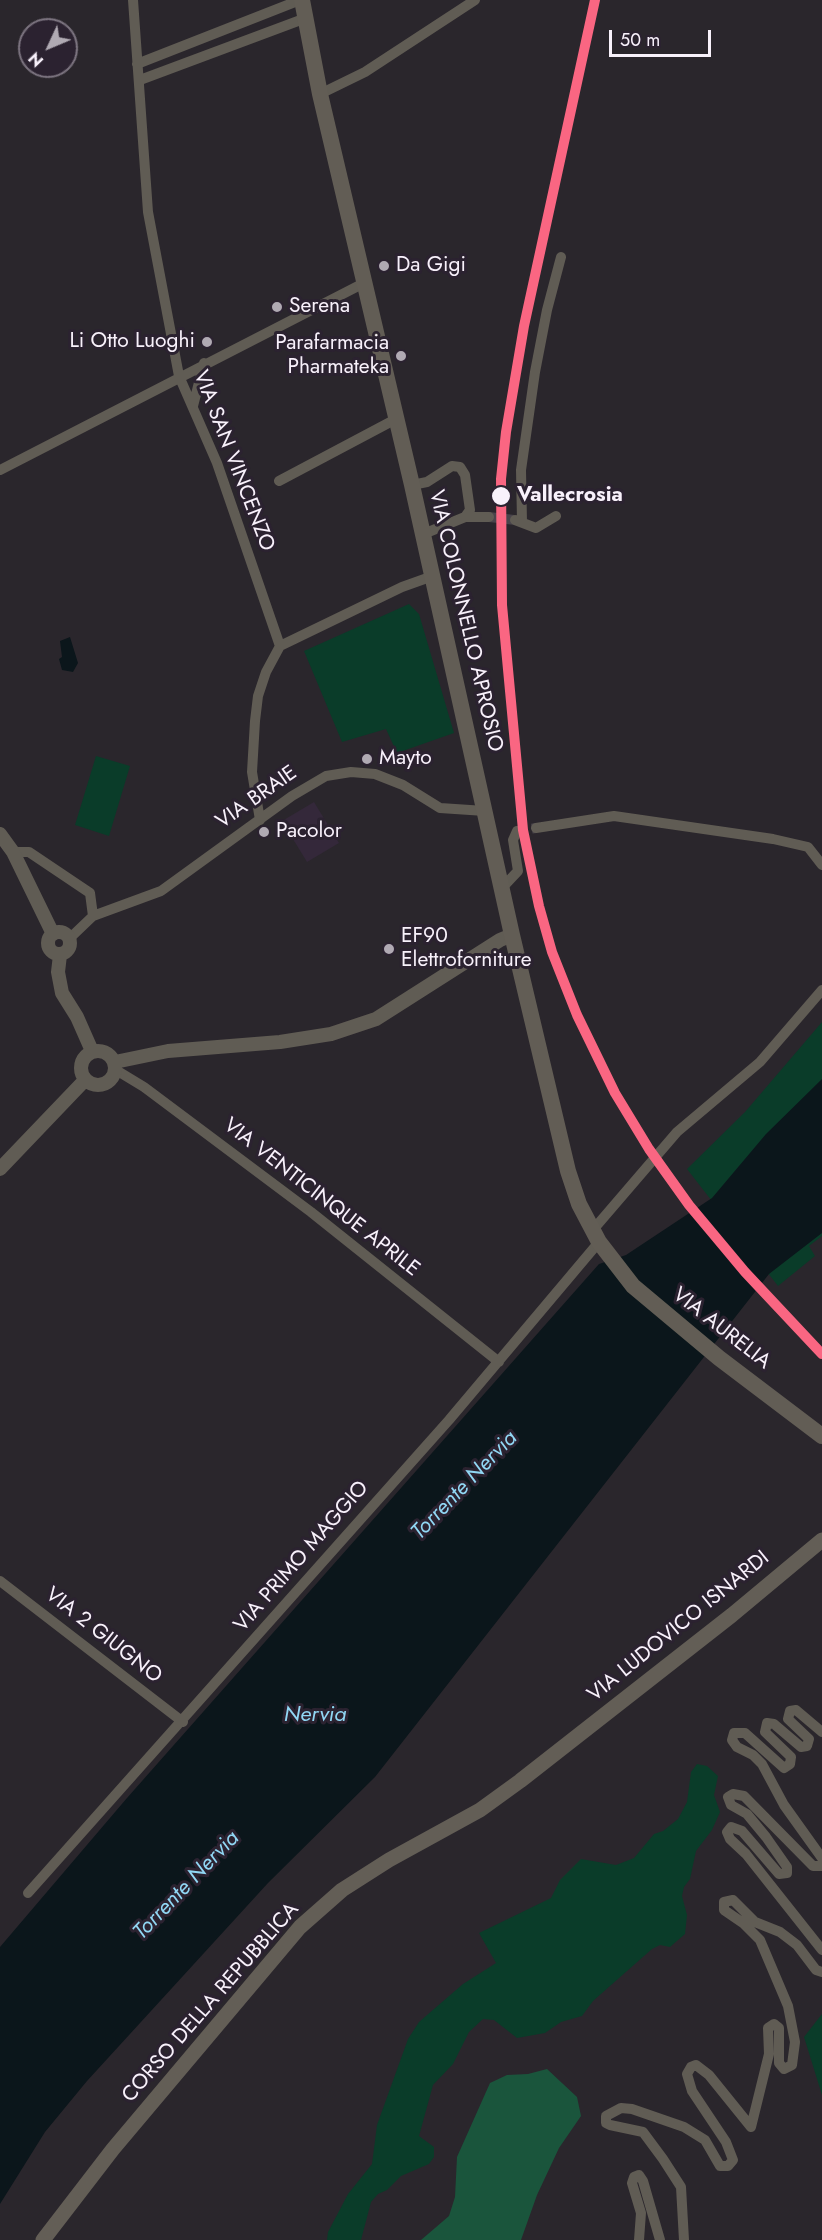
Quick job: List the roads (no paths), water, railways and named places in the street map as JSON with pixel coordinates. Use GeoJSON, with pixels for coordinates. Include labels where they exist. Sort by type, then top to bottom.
{"type":"FeatureCollection","features":[{"type":"Feature","properties":{"kind":"main road","name":"VIA COLONNELLO APROSIO"},"geometry":{"type":"LineString","coordinates":[[301,0],[320,94],[412,485],[430,577],[568,1171],[579,1204],[598,1240]]}},
{"type":"Feature","properties":{"kind":"main road","name":"VIA AURELIA"},"geometry":{"type":"LineString","coordinates":[[598,1240],[615,1265],[647,1299],[727,1364],[822,1436]]}},
{"type":"Feature","properties":{"kind":"main road","name":"VIA LUDOVICO ISNARDI"},"geometry":{"type":"LineString","coordinates":[[562,1748],[732,1615],[822,1540]]}},
{"type":"Feature","properties":{"kind":"main road","name":"CORSO DELLA REPUBBLICA"},"geometry":{"type":"LineString","coordinates":[[43,2240],[114,2149],[300,1927],[342,1890],[389,1860],[480,1810],[562,1748]]}},
{"type":"Feature","properties":{"kind":"street","name":"VIA SAN VINCENZO"},"geometry":{"type":"LineString","coordinates":[[133,0],[148,212],[179,376],[217,463],[280,646]]}},
{"type":"Feature","properties":{"kind":"street"},"geometry":{"type":"LineString","coordinates":[[137,64],[301,0]]}},
{"type":"Feature","properties":{"kind":"street"},"geometry":{"type":"LineString","coordinates":[[320,94],[368,70],[475,0]]}},
{"type":"Feature","properties":{"kind":"street"},"geometry":{"type":"LineString","coordinates":[[140,80],[306,18]]}},
{"type":"Feature","properties":{"kind":"street"},"geometry":{"type":"LineString","coordinates":[[556,516],[536,528],[518,521],[521,470],[535,372],[547,310],[561,257]]}},
{"type":"Feature","properties":{"kind":"street"},"geometry":{"type":"LineString","coordinates":[[0,470],[364,282]]}},
{"type":"Feature","properties":{"kind":"street"},"geometry":{"type":"LineString","coordinates":[[193,406],[204,363]]}},
{"type":"Feature","properties":{"kind":"street"},"geometry":{"type":"LineString","coordinates":[[279,481],[396,419]]}},
{"type":"Feature","properties":{"kind":"street"},"geometry":{"type":"LineString","coordinates":[[412,485],[427,482],[452,466],[460,467],[465,475],[470,510],[465,517]]}},
{"type":"Feature","properties":{"kind":"street"},"geometry":{"type":"LineString","coordinates":[[421,535],[465,517],[489,516]]}},
{"type":"Feature","properties":{"kind":"street"},"geometry":{"type":"LineString","coordinates":[[260,820],[252,772],[255,721],[266,672],[280,646],[402,587],[430,577]]}},
{"type":"Feature","properties":{"kind":"street","name":"VIA BRAIE"},"geometry":{"type":"LineString","coordinates":[[70,938],[93,916],[161,891],[292,796],[326,776],[351,772],[375,774],[403,785],[429,801],[452,811],[484,811]]}},
{"type":"Feature","properties":{"kind":"street"},"geometry":{"type":"LineString","coordinates":[[536,828],[614,816],[773,838],[808,847],[822,865]]}},
{"type":"Feature","properties":{"kind":"street"},"geometry":{"type":"LineString","coordinates":[[502,888],[518,870],[513,840],[518,831]]}},
{"type":"Feature","properties":{"kind":"street"},"geometry":{"type":"LineString","coordinates":[[1,836],[13,852],[53,934]]}},
{"type":"Feature","properties":{"kind":"street"},"geometry":{"type":"LineString","coordinates":[[13,852],[29,852],[90,893],[93,916]]}},
{"type":"Feature","properties":{"kind":"street"},"geometry":{"type":"LineString","coordinates":[[60,955],[49,948],[48,939],[53,934],[63,932],[70,938],[70,947],[60,955],[58,972],[62,993],[77,1017],[92,1051]]}},
{"type":"Feature","properties":{"kind":"street"},"geometry":{"type":"LineString","coordinates":[[116,1066],[168,1051],[280,1042],[331,1034],[376,1019],[500,940],[512,935]]}},
{"type":"Feature","properties":{"kind":"street","name":"VIA PRIMO MAGGIO"},"geometry":{"type":"LineString","coordinates":[[28,1893],[183,1722],[499,1362],[598,1240],[677,1132],[760,1062],[822,990]]}},
{"type":"Feature","properties":{"kind":"street"},"geometry":{"type":"LineString","coordinates":[[102,1050],[110,1054],[116,1066],[112,1079],[104,1085],[94,1085],[85,1080],[81,1072],[81,1063],[92,1051],[102,1050]]}},
{"type":"Feature","properties":{"kind":"street","name":"VIA VENTICINQUE APRILE"},"geometry":{"type":"LineString","coordinates":[[116,1066],[311,1212],[499,1362]]}},
{"type":"Feature","properties":{"kind":"street"},"geometry":{"type":"LineString","coordinates":[[0,1169],[85,1080]]}},
{"type":"Feature","properties":{"kind":"street","name":"VIA 2 GIUGNO"},"geometry":{"type":"LineString","coordinates":[[0,1581],[183,1722]]}},
{"type":"Feature","properties":{"kind":"street"},"geometry":{"type":"LineString","coordinates":[[822,1732],[796,1710],[790,1711],[789,1719],[809,1739],[808,1745],[803,1748],[773,1723],[766,1724],[765,1732],[791,1757],[790,1764],[784,1768],[746,1732],[734,1733],[732,1740],[736,1747],[753,1755],[762,1764],[784,1805],[822,1858]]}},
{"type":"Feature","properties":{"kind":"street"},"geometry":{"type":"LineString","coordinates":[[822,1866],[813,1866],[744,1796],[733,1794],[728,1797],[731,1805],[747,1814],[766,1837],[787,1867],[787,1873],[779,1874],[742,1832],[731,1827],[727,1832],[730,1839],[746,1854],[822,1950]]}},
{"type":"Feature","properties":{"kind":"street"},"geometry":{"type":"LineString","coordinates":[[684,2240],[681,2187],[643,2132],[610,2126],[606,2123],[606,2116],[621,2108],[632,2109],[684,2127],[705,2140],[720,2166],[728,2166],[733,2160],[726,2142],[692,2091],[687,2074],[689,2069],[699,2066],[709,2075],[751,2127],[769,2054],[767,2030],[770,2025],[776,2024],[779,2028],[780,2066],[786,2069],[792,2066],[795,2042],[788,2006],[760,1940],[743,1923],[724,1910],[725,1901],[733,1900],[755,1922],[780,1932],[797,1945],[816,1970],[822,1971]]}},
{"type":"Feature","properties":{"kind":"street"},"geometry":{"type":"LineString","coordinates":[[639,2240],[641,2213],[632,2183],[633,2177],[639,2175],[643,2181],[660,2240]]}},
{"type":"Feature","properties":{"kind":"water"},"geometry":{"type":"Polygon","coordinates":[[[70,637],[78,663],[73,672],[62,670],[59,659],[62,657],[60,641],[70,637]]]}},
{"type":"Feature","properties":{"kind":"water","name":"Nervia"},"geometry":{"type":"Polygon","coordinates":[[[822,1079],[822,1233],[769,1274],[375,1777],[268,1883],[87,2081],[45,2132],[0,2204],[0,1947],[127,1798],[599,1264],[626,1255],[712,1198],[766,1134],[822,1079]]]}},
{"type":"Feature","properties":{"kind":"tunnel"},"geometry":{"type":"LineString","coordinates":[[489,517],[515,520]]}},
{"type":"Feature","properties":{"kind":"tunnel"},"geometry":{"type":"LineString","coordinates":[[517,831],[536,828]]}},
{"type":"Feature","properties":{"kind":"place","name":"Da Gigi"},"geometry":{"type":"Point","coordinates":[384,266]}},
{"type":"Feature","properties":{"kind":"place","name":"Serena"},"geometry":{"type":"Point","coordinates":[277,307]}},
{"type":"Feature","properties":{"kind":"place","name":"Li Otto Luoghi"},"geometry":{"type":"Point","coordinates":[207,342]}},
{"type":"Feature","properties":{"kind":"place","name":"Parafarmacia Pharmateka"},"geometry":{"type":"Point","coordinates":[401,356]}},
{"type":"Feature","properties":{"kind":"place","name":"Vallecrosia"},"geometry":{"type":"Point","coordinates":[501,496]}},
{"type":"Feature","properties":{"kind":"place","name":"Mayto"},"geometry":{"type":"Point","coordinates":[367,759]}},
{"type":"Feature","properties":{"kind":"place","name":"Pacolor"},"geometry":{"type":"Point","coordinates":[264,832]}},
{"type":"Feature","properties":{"kind":"place","name":"EF90 Elettroforniture"},"geometry":{"type":"Point","coordinates":[389,949]}},
{"type":"Feature","properties":{"kind":"water label","name":"Torrente Nervia"},"geometry":{"type":"Point","coordinates":[465,1486]}},
{"type":"Feature","properties":{"kind":"water label","name":"Torrente Nervia"},"geometry":{"type":"Point","coordinates":[187,1886]}}]}
